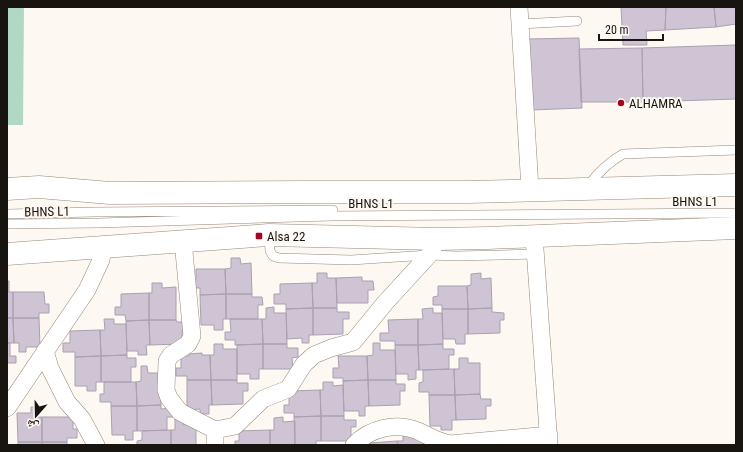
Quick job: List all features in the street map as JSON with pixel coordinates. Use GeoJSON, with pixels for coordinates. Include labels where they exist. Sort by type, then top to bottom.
{"type":"FeatureCollection","features":[{"type":"Feature","properties":{"kind":"street"},"geometry":{"type":"LineString","coordinates":[[519,7],[530,189]]}},
{"type":"Feature","properties":{"kind":"street"},"geometry":{"type":"LineString","coordinates":[[7,188],[39,187],[110,193],[468,192],[530,189],[736,185]]}},
{"type":"Feature","properties":{"kind":"street"},"geometry":{"type":"LineString","coordinates":[[7,254],[270,235],[434,247],[488,238],[534,244],[736,228]]}},
{"type":"Feature","properties":{"kind":"street"},"geometry":{"type":"LineString","coordinates":[[183,241],[192,336],[188,344],[171,355],[167,361],[166,390],[169,398],[180,412],[215,437],[235,426],[263,399],[288,389],[304,364],[314,355],[331,348],[353,342],[434,247]]}},
{"type":"Feature","properties":{"kind":"street"},"geometry":{"type":"LineString","coordinates":[[354,445],[367,434],[388,427],[408,428],[418,431],[440,442],[450,444],[549,440],[534,244]]}},
{"type":"Feature","properties":{"kind":"street"},"geometry":{"type":"LineString","coordinates":[[7,408],[87,290],[101,260],[103,246]]}},
{"type":"Feature","properties":{"kind":"street"},"geometry":{"type":"LineString","coordinates":[[45,352],[50,368],[67,402],[82,419],[96,445]]}},
{"type":"Feature","properties":{"kind":"lane"},"geometry":{"type":"LineString","coordinates":[[520,24],[577,21]]}},
{"type":"Feature","properties":{"kind":"lane"},"geometry":{"type":"LineString","coordinates":[[585,189],[599,171],[614,158],[623,154],[736,150]]}},
{"type":"Feature","properties":{"kind":"lane","name":"BHNS L1"},"geometry":{"type":"LineString","coordinates":[[7,214],[101,212],[736,208]]}},
{"type":"Feature","properties":{"kind":"lane","name":"BHNS L1"},"geometry":{"type":"LineString","coordinates":[[7,224],[99,223],[332,216],[736,213]]}},
{"type":"Feature","properties":{"kind":"green space"},"geometry":{"type":"Polygon","coordinates":[[[7,7],[24,7],[23,125],[7,125],[7,7]]]}},
{"type":"Feature","properties":{"kind":"building"},"geometry":{"type":"Polygon","coordinates":[[[621,7],[666,7],[665,30],[646,31],[647,45],[623,45],[621,7]]]}},
{"type":"Feature","properties":{"kind":"building"},"geometry":{"type":"Polygon","coordinates":[[[666,7],[714,7],[716,27],[665,30],[666,7]]]}},
{"type":"Feature","properties":{"kind":"building"},"geometry":{"type":"Polygon","coordinates":[[[714,7],[736,7],[736,24],[716,27],[714,7]]]}},
{"type":"Feature","properties":{"kind":"building"},"geometry":{"type":"Polygon","coordinates":[[[579,38],[582,108],[532,110],[527,39],[579,38]]]}},
{"type":"Feature","properties":{"kind":"building"},"geometry":{"type":"Polygon","coordinates":[[[736,45],[736,99],[643,102],[642,48],[736,45]]]}},
{"type":"Feature","properties":{"kind":"building"},"geometry":{"type":"Polygon","coordinates":[[[642,48],[643,102],[581,102],[579,49],[642,48]]]}},
{"type":"Feature","properties":{"kind":"building"},"geometry":{"type":"Polygon","coordinates":[[[231,258],[240,258],[241,264],[251,263],[252,294],[226,294],[225,269],[231,268],[231,258]]]}},
{"type":"Feature","properties":{"kind":"building"},"geometry":{"type":"Polygon","coordinates":[[[196,269],[225,269],[226,294],[200,295],[200,288],[192,288],[192,279],[196,279],[196,269]]]}},
{"type":"Feature","properties":{"kind":"building"},"geometry":{"type":"Polygon","coordinates":[[[317,273],[327,273],[327,278],[336,278],[337,308],[313,308],[312,283],[317,283],[317,273]]]}},
{"type":"Feature","properties":{"kind":"building"},"geometry":{"type":"Polygon","coordinates":[[[481,273],[481,279],[491,278],[492,308],[468,309],[467,286],[471,285],[471,274],[481,273]]]}},
{"type":"Feature","properties":{"kind":"building"},"geometry":{"type":"Polygon","coordinates":[[[362,277],[362,281],[373,281],[374,290],[368,290],[368,303],[337,303],[336,278],[362,277]]]}},
{"type":"Feature","properties":{"kind":"building"},"geometry":{"type":"Polygon","coordinates":[[[7,281],[9,281],[9,292],[13,292],[13,318],[7,318],[7,281]]]}},
{"type":"Feature","properties":{"kind":"building"},"geometry":{"type":"Polygon","coordinates":[[[152,283],[162,283],[162,288],[176,287],[176,320],[149,320],[149,293],[152,293],[152,283]]]}},
{"type":"Feature","properties":{"kind":"building"},"geometry":{"type":"Polygon","coordinates":[[[312,283],[313,308],[286,309],[286,304],[274,304],[274,294],[280,294],[280,284],[312,283]]]}},
{"type":"Feature","properties":{"kind":"building"},"geometry":{"type":"Polygon","coordinates":[[[438,286],[467,286],[468,309],[442,309],[442,305],[433,305],[433,297],[438,296],[438,286]]]}},
{"type":"Feature","properties":{"kind":"building"},"geometry":{"type":"Polygon","coordinates":[[[13,292],[44,292],[45,304],[49,304],[49,313],[39,313],[39,318],[13,318],[13,292]]]}},
{"type":"Feature","properties":{"kind":"building"},"geometry":{"type":"Polygon","coordinates":[[[149,293],[149,320],[126,321],[125,315],[115,315],[115,307],[121,307],[121,294],[149,293]]]}},
{"type":"Feature","properties":{"kind":"building"},"geometry":{"type":"Polygon","coordinates":[[[226,294],[226,319],[223,319],[223,330],[214,330],[214,325],[201,325],[200,295],[226,294]]]}},
{"type":"Feature","properties":{"kind":"building"},"geometry":{"type":"Polygon","coordinates":[[[226,294],[252,294],[252,297],[262,297],[263,305],[258,305],[258,319],[226,319],[226,294]]]}},
{"type":"Feature","properties":{"kind":"building"},"geometry":{"type":"Polygon","coordinates":[[[274,307],[274,313],[286,313],[287,344],[263,344],[262,319],[266,319],[266,308],[274,307]]]}},
{"type":"Feature","properties":{"kind":"building"},"geometry":{"type":"Polygon","coordinates":[[[313,308],[337,308],[337,312],[349,312],[349,319],[343,319],[343,334],[313,335],[313,308]]]}},
{"type":"Feature","properties":{"kind":"building"},"geometry":{"type":"Polygon","coordinates":[[[313,308],[313,335],[309,335],[309,343],[302,343],[302,338],[287,339],[286,309],[313,308]]]}},
{"type":"Feature","properties":{"kind":"building"},"geometry":{"type":"Polygon","coordinates":[[[433,308],[433,313],[442,313],[443,344],[418,345],[418,319],[423,319],[422,309],[433,308]]]}},
{"type":"Feature","properties":{"kind":"building"},"geometry":{"type":"Polygon","coordinates":[[[492,308],[492,312],[504,313],[504,320],[500,320],[500,333],[468,334],[468,309],[492,308]]]}},
{"type":"Feature","properties":{"kind":"building"},"geometry":{"type":"Polygon","coordinates":[[[442,309],[468,309],[468,334],[465,334],[465,344],[456,344],[455,339],[443,339],[442,309]]]}},
{"type":"Feature","properties":{"kind":"building"},"geometry":{"type":"Polygon","coordinates":[[[7,318],[13,318],[14,343],[7,343],[7,318]]]}},
{"type":"Feature","properties":{"kind":"building"},"geometry":{"type":"Polygon","coordinates":[[[13,318],[39,318],[40,347],[26,347],[26,352],[19,352],[19,343],[14,343],[13,318]]]}},
{"type":"Feature","properties":{"kind":"building"},"geometry":{"type":"Polygon","coordinates":[[[104,319],[114,319],[114,324],[126,324],[127,355],[101,356],[100,330],[105,330],[104,319]]]}},
{"type":"Feature","properties":{"kind":"building"},"geometry":{"type":"Polygon","coordinates":[[[230,319],[262,319],[263,344],[235,345],[235,340],[225,340],[225,332],[231,332],[230,319]]]}},
{"type":"Feature","properties":{"kind":"building"},"geometry":{"type":"Polygon","coordinates":[[[418,319],[418,345],[395,345],[395,341],[380,341],[380,333],[389,333],[388,320],[418,319]]]}},
{"type":"Feature","properties":{"kind":"building"},"geometry":{"type":"Polygon","coordinates":[[[149,320],[176,320],[177,322],[186,322],[186,331],[182,331],[182,344],[150,345],[149,320]]]}},
{"type":"Feature","properties":{"kind":"building"},"geometry":{"type":"Polygon","coordinates":[[[149,320],[150,345],[146,345],[147,355],[138,355],[138,351],[127,351],[126,321],[149,320]]]}},
{"type":"Feature","properties":{"kind":"building"},"geometry":{"type":"Polygon","coordinates":[[[100,330],[101,356],[75,357],[75,352],[63,352],[63,343],[70,343],[70,331],[100,330]]]}},
{"type":"Feature","properties":{"kind":"building"},"geometry":{"type":"Polygon","coordinates":[[[7,343],[10,343],[10,356],[16,356],[16,363],[7,363],[7,343]]]}},
{"type":"Feature","properties":{"kind":"building"},"geometry":{"type":"Polygon","coordinates":[[[373,343],[380,343],[380,350],[395,350],[396,380],[368,380],[367,356],[373,355],[373,343]]]}},
{"type":"Feature","properties":{"kind":"building"},"geometry":{"type":"Polygon","coordinates":[[[214,344],[223,344],[223,349],[237,349],[237,380],[211,380],[210,355],[214,355],[214,344]]]}},
{"type":"Feature","properties":{"kind":"building"},"geometry":{"type":"Polygon","coordinates":[[[263,344],[287,344],[287,348],[298,348],[298,357],[292,358],[293,369],[263,369],[263,344]]]}},
{"type":"Feature","properties":{"kind":"building"},"geometry":{"type":"Polygon","coordinates":[[[263,344],[263,369],[259,369],[259,379],[250,379],[250,374],[237,374],[237,345],[263,344]]]}},
{"type":"Feature","properties":{"kind":"building"},"geometry":{"type":"Polygon","coordinates":[[[443,344],[443,349],[454,349],[454,355],[449,355],[449,369],[419,370],[418,345],[443,344]]]}},
{"type":"Feature","properties":{"kind":"building"},"geometry":{"type":"Polygon","coordinates":[[[395,345],[418,345],[419,370],[416,370],[416,379],[408,380],[408,374],[396,374],[395,345]]]}},
{"type":"Feature","properties":{"kind":"building"},"geometry":{"type":"Polygon","coordinates":[[[202,353],[202,355],[210,355],[211,380],[187,380],[187,376],[176,376],[176,368],[181,368],[181,356],[202,353]]]}},
{"type":"Feature","properties":{"kind":"building"},"geometry":{"type":"Polygon","coordinates":[[[127,355],[127,358],[136,358],[136,367],[131,367],[131,382],[101,382],[101,356],[127,355]]]}},
{"type":"Feature","properties":{"kind":"building"},"geometry":{"type":"Polygon","coordinates":[[[101,356],[101,382],[96,382],[96,391],[87,391],[87,386],[75,386],[75,357],[101,356]]]}},
{"type":"Feature","properties":{"kind":"building"},"geometry":{"type":"Polygon","coordinates":[[[338,356],[367,356],[368,380],[343,381],[343,378],[333,378],[333,368],[339,368],[338,356]]]}},
{"type":"Feature","properties":{"kind":"building"},"geometry":{"type":"Polygon","coordinates":[[[459,358],[468,358],[468,363],[480,363],[480,394],[455,395],[454,369],[459,369],[459,358]]]}},
{"type":"Feature","properties":{"kind":"building"},"geometry":{"type":"Polygon","coordinates":[[[141,366],[147,366],[148,373],[160,373],[161,405],[137,406],[136,382],[141,381],[141,366]]]}},
{"type":"Feature","properties":{"kind":"building"},"geometry":{"type":"Polygon","coordinates":[[[454,369],[455,395],[429,395],[429,392],[419,392],[419,383],[423,382],[423,370],[454,369]]]}},
{"type":"Feature","properties":{"kind":"building"},"geometry":{"type":"Polygon","coordinates":[[[187,380],[211,380],[212,405],[209,405],[209,414],[200,414],[200,409],[187,410],[187,380]]]}},
{"type":"Feature","properties":{"kind":"building"},"geometry":{"type":"Polygon","coordinates":[[[211,380],[237,380],[237,383],[248,383],[248,391],[243,391],[243,404],[212,405],[211,380]]]}},
{"type":"Feature","properties":{"kind":"building"},"geometry":{"type":"Polygon","coordinates":[[[368,380],[369,406],[365,406],[365,416],[359,416],[359,411],[344,411],[343,381],[368,380]]]}},
{"type":"Feature","properties":{"kind":"building"},"geometry":{"type":"Polygon","coordinates":[[[368,380],[396,380],[396,384],[405,384],[405,391],[400,391],[400,405],[369,406],[368,380]]]}},
{"type":"Feature","properties":{"kind":"building"},"geometry":{"type":"Polygon","coordinates":[[[104,382],[136,382],[137,406],[111,406],[111,402],[100,402],[100,394],[104,394],[104,382]]]}},
{"type":"Feature","properties":{"kind":"building"},"geometry":{"type":"Polygon","coordinates":[[[323,382],[333,382],[333,386],[343,385],[344,416],[321,416],[320,390],[323,390],[323,382]]]}},
{"type":"Feature","properties":{"kind":"building"},"geometry":{"type":"Polygon","coordinates":[[[320,390],[321,416],[294,417],[294,413],[284,413],[284,405],[289,405],[289,391],[320,390]]]}},
{"type":"Feature","properties":{"kind":"building"},"geometry":{"type":"Polygon","coordinates":[[[480,394],[481,399],[491,399],[491,406],[486,406],[486,419],[456,420],[455,395],[480,394]]]}},
{"type":"Feature","properties":{"kind":"building"},"geometry":{"type":"Polygon","coordinates":[[[429,395],[455,395],[456,420],[452,420],[452,430],[441,430],[441,426],[430,426],[429,395]]]}},
{"type":"Feature","properties":{"kind":"building"},"geometry":{"type":"Polygon","coordinates":[[[161,405],[161,409],[173,408],[173,417],[167,417],[167,430],[137,431],[137,406],[161,405]]]}},
{"type":"Feature","properties":{"kind":"building"},"geometry":{"type":"Polygon","coordinates":[[[111,406],[137,406],[137,431],[133,431],[133,440],[125,440],[125,435],[112,435],[111,406]]]}},
{"type":"Feature","properties":{"kind":"building"},"geometry":{"type":"Polygon","coordinates":[[[31,407],[38,407],[38,417],[42,417],[42,442],[18,442],[17,413],[31,413],[31,407]]]}},
{"type":"Feature","properties":{"kind":"building"},"geometry":{"type":"Polygon","coordinates":[[[321,416],[321,441],[316,441],[316,445],[295,445],[294,417],[321,416]]]}},
{"type":"Feature","properties":{"kind":"building"},"geometry":{"type":"Polygon","coordinates":[[[321,416],[344,416],[344,420],[356,420],[356,427],[351,427],[351,441],[321,441],[321,416]]]}},
{"type":"Feature","properties":{"kind":"building"},"geometry":{"type":"Polygon","coordinates":[[[42,417],[73,417],[73,429],[77,429],[77,438],[67,438],[67,442],[42,442],[42,417]]]}},
{"type":"Feature","properties":{"kind":"building"},"geometry":{"type":"Polygon","coordinates":[[[283,417],[283,422],[295,421],[295,445],[270,445],[270,430],[274,430],[274,418],[283,417]]]}},
{"type":"Feature","properties":{"kind":"building"},"geometry":{"type":"Polygon","coordinates":[[[175,419],[183,419],[183,425],[196,424],[196,445],[171,445],[171,430],[175,430],[175,419]]]}},
{"type":"Feature","properties":{"kind":"building"},"geometry":{"type":"Polygon","coordinates":[[[171,430],[171,445],[137,445],[137,441],[142,440],[142,431],[171,430]]]}},
{"type":"Feature","properties":{"kind":"building"},"geometry":{"type":"Polygon","coordinates":[[[270,430],[270,445],[235,445],[235,441],[239,441],[239,431],[270,430]]]}},
{"type":"Feature","properties":{"kind":"building"},"geometry":{"type":"Polygon","coordinates":[[[403,435],[423,435],[424,445],[398,445],[397,441],[403,441],[403,435]]]}},
{"type":"Feature","properties":{"kind":"building"},"geometry":{"type":"Polygon","coordinates":[[[397,441],[398,445],[369,445],[369,443],[397,441]]]}},
{"type":"Feature","properties":{"kind":"building"},"geometry":{"type":"Polygon","coordinates":[[[18,442],[42,442],[42,445],[18,445],[18,442]]]}},
{"type":"Feature","properties":{"kind":"building"},"geometry":{"type":"Polygon","coordinates":[[[42,442],[67,442],[67,445],[42,445],[42,442]]]}},
{"type":"Feature","properties":{"kind":"place","name":"ALHAMRA"},"geometry":{"type":"Point","coordinates":[621,103]}},
{"type":"Feature","properties":{"kind":"place","name":"Alsa 22"},"geometry":{"type":"Point","coordinates":[259,236]}}]}
